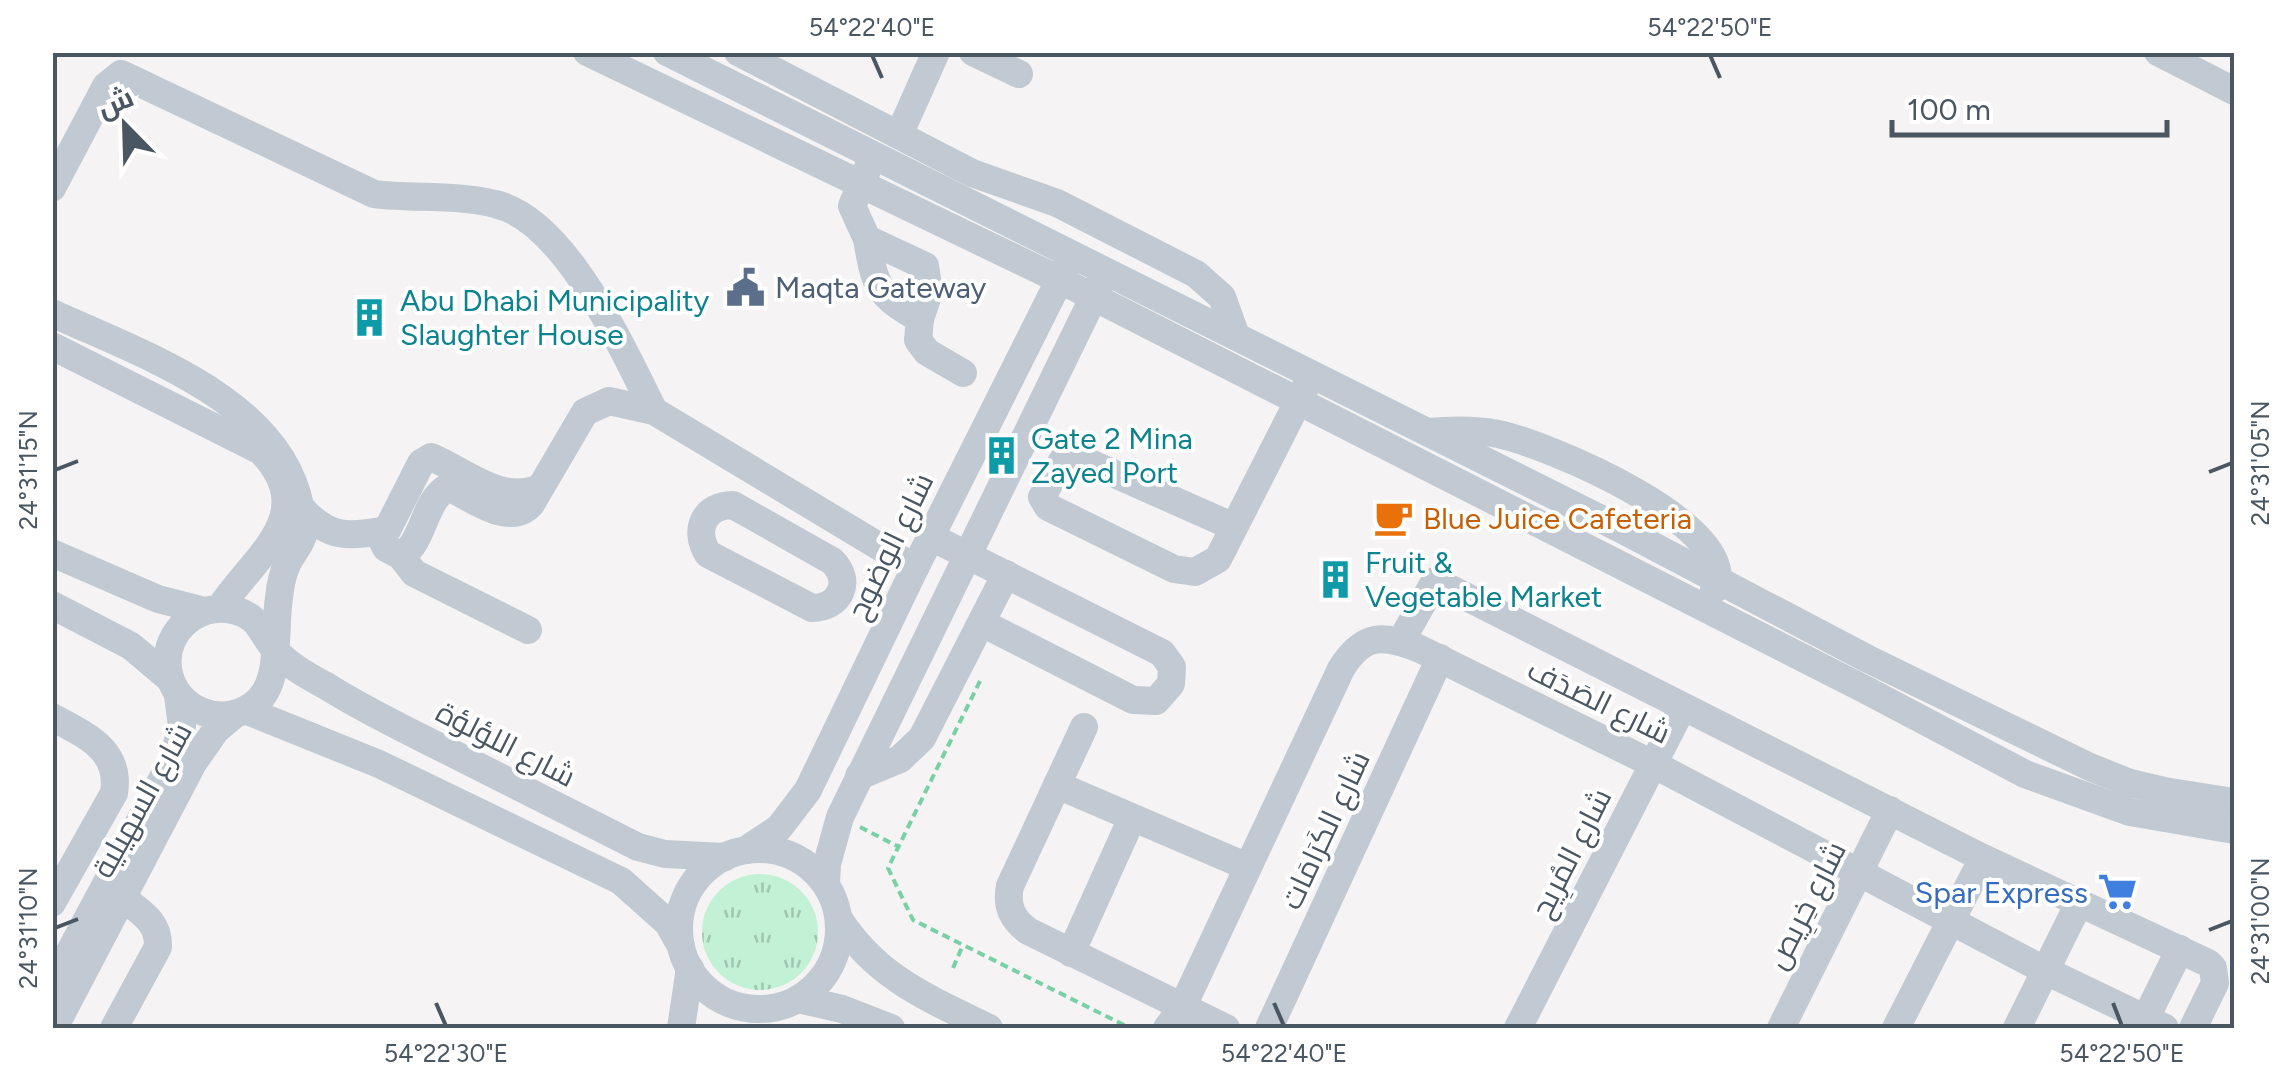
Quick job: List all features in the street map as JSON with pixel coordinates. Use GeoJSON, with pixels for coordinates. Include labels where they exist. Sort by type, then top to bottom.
{"type":"FeatureCollection","features":[{"type":"Feature","properties":{"kind":"street"},"geometry":{"type":"LineString","coordinates":[[587,52],[1060,280],[2025,774],[2130,812],[2234,824]]}},
{"type":"Feature","properties":{"kind":"street"},"geometry":{"type":"LineString","coordinates":[[899,135],[936,52]]}},
{"type":"Feature","properties":{"kind":"street"},"geometry":{"type":"LineString","coordinates":[[973,52],[1018,74]]}},
{"type":"Feature","properties":{"kind":"street"},"geometry":{"type":"LineString","coordinates":[[2158,52],[2234,91]]}},
{"type":"Feature","properties":{"kind":"street"},"geometry":{"type":"LineString","coordinates":[[669,91],[675,54],[1868,659],[2090,767],[2164,791],[2234,824]]}},
{"type":"Feature","properties":{"kind":"street"},"geometry":{"type":"LineString","coordinates":[[731,84],[746,57],[987,180],[1057,203],[1196,274],[1222,297],[1236,336]]}},
{"type":"Feature","properties":{"kind":"street"},"geometry":{"type":"LineString","coordinates":[[52,188],[106,86],[121,74],[374,194],[415,199],[449,196],[500,204],[528,220],[568,261],[594,297],[654,412]]}},
{"type":"Feature","properties":{"kind":"street"},"geometry":{"type":"LineString","coordinates":[[874,156],[852,206],[867,239],[873,277],[889,302],[920,319]]}},
{"type":"Feature","properties":{"kind":"street"},"geometry":{"type":"LineString","coordinates":[[867,239],[925,266],[929,292],[918,340],[926,352],[962,373]]}},
{"type":"Feature","properties":{"kind":"street","name":"شارع الوضوح"},"geometry":{"type":"LineString","coordinates":[[736,853],[779,828],[808,790],[914,568],[1072,255]]}},
{"type":"Feature","properties":{"kind":"street"},"geometry":{"type":"LineString","coordinates":[[826,884],[840,816],[1106,272]]}},
{"type":"Feature","properties":{"kind":"street"},"geometry":{"type":"LineString","coordinates":[[52,314],[196,382],[234,406],[276,449],[297,488],[305,527],[287,563],[279,595],[273,648],[275,666],[260,699],[240,712]]}},
{"type":"Feature","properties":{"kind":"street"},"geometry":{"type":"LineString","coordinates":[[52,346],[261,451],[278,469],[286,493],[286,512],[252,570],[212,609],[190,618],[178,630],[166,661],[174,687]]}},
{"type":"Feature","properties":{"kind":"street"},"geometry":{"type":"LineString","coordinates":[[1234,527],[1072,455],[1062,462],[1042,497],[1048,507],[1174,568],[1195,572],[1218,559],[1312,375]]}},
{"type":"Feature","properties":{"kind":"street"},"geometry":{"type":"LineString","coordinates":[[400,556],[409,550],[436,500],[448,487],[512,515],[523,513],[585,412],[609,401],[654,412],[914,568]]}},
{"type":"Feature","properties":{"kind":"street"},"geometry":{"type":"LineString","coordinates":[[1426,432],[1475,431],[1517,439],[1644,496],[1699,538],[1719,569],[1719,581],[1705,608]]}},
{"type":"Feature","properties":{"kind":"street"},"geometry":{"type":"LineString","coordinates":[[528,630],[414,573],[382,540],[421,463],[431,457],[510,494],[525,494],[538,488]]}},
{"type":"Feature","properties":{"kind":"street"},"geometry":{"type":"LineString","coordinates":[[734,505],[795,539],[832,560],[842,574],[839,596],[827,606],[812,608],[714,558],[704,547],[700,533],[716,507],[734,505]]}},
{"type":"Feature","properties":{"kind":"street"},"geometry":{"type":"LineString","coordinates":[[795,539],[811,506]]}},
{"type":"Feature","properties":{"kind":"street"},"geometry":{"type":"LineString","coordinates":[[301,508],[316,524],[337,535],[387,530]]}},
{"type":"Feature","properties":{"kind":"street"},"geometry":{"type":"LineString","coordinates":[[930,536],[1162,653],[1172,667],[1172,684],[1156,701],[1134,700],[982,623]]}},
{"type":"Feature","properties":{"kind":"street"},"geometry":{"type":"LineString","coordinates":[[52,553],[158,599],[237,611],[253,618],[266,632],[273,648]]}},
{"type":"Feature","properties":{"kind":"street"},"geometry":{"type":"LineString","coordinates":[[859,776],[900,759],[922,738],[1006,574]]}},
{"type":"Feature","properties":{"kind":"street"},"geometry":{"type":"LineString","coordinates":[[1174,1018],[1341,670],[1353,650],[1376,638],[1401,641],[1435,581],[1983,858],[2208,963],[2216,976],[2194,1028]]}},
{"type":"Feature","properties":{"kind":"street"},"geometry":{"type":"LineString","coordinates":[[52,605],[131,646],[204,714],[240,712],[379,764],[621,882],[668,923],[702,985],[736,1005],[750,1019],[798,999],[817,984],[831,965],[839,942],[839,919]]}},
{"type":"Feature","properties":{"kind":"street","name":"شارع الصَدَف"},"geometry":{"type":"LineString","coordinates":[[1401,641],[1654,764],[2151,1025]]}},
{"type":"Feature","properties":{"kind":"street","name":"شارع اللؤلؤة"},"geometry":{"type":"LineString","coordinates":[[273,648],[331,690],[638,848],[665,854],[736,853]]}},
{"type":"Feature","properties":{"kind":"street","name":"شارع الكَرَامَات"},"geometry":{"type":"LineString","coordinates":[[1269,1028],[1440,658]]}},
{"type":"Feature","properties":{"kind":"street","name":"شارع السهيلية"},"geometry":{"type":"LineString","coordinates":[[56,971],[172,759],[182,726],[174,687]]}},
{"type":"Feature","properties":{"kind":"street","name":"شارع المُرِيح"},"geometry":{"type":"LineString","coordinates":[[1518,1028],[1682,708]]}},
{"type":"Feature","properties":{"kind":"street","name":"شارع السهيلية"},"geometry":{"type":"LineString","coordinates":[[54,1028],[203,746],[240,712]]}},
{"type":"Feature","properties":{"kind":"street"},"geometry":{"type":"LineString","coordinates":[[52,717],[100,744],[113,762],[116,782],[114,793],[52,903]]}},
{"type":"Feature","properties":{"kind":"street"},"geometry":{"type":"LineString","coordinates":[[1084,726],[1010,886],[1009,906],[1020,925],[1174,1018],[1226,1028]]}},
{"type":"Feature","properties":{"kind":"street"},"geometry":{"type":"LineString","coordinates":[[1056,785],[1248,867]]}},
{"type":"Feature","properties":{"kind":"street","name":"شارع خِرِيص"},"geometry":{"type":"LineString","coordinates":[[1781,1028],[1890,810]]}},
{"type":"Feature","properties":{"kind":"street"},"geometry":{"type":"LineString","coordinates":[[1071,953],[1132,818]]}},
{"type":"Feature","properties":{"kind":"street"},"geometry":{"type":"LineString","coordinates":[[681,1028],[685,957],[679,924],[683,903],[707,868],[736,853],[769,849],[791,855],[810,867],[826,884],[839,919],[865,954],[898,982],[990,1028]]}},
{"type":"Feature","properties":{"kind":"street"},"geometry":{"type":"LineString","coordinates":[[1896,1028],[1983,858]]}},
{"type":"Feature","properties":{"kind":"street"},"geometry":{"type":"LineString","coordinates":[[114,1028],[158,947],[154,923],[124,899]]}},
{"type":"Feature","properties":{"kind":"street"},"geometry":{"type":"LineString","coordinates":[[2017,1028],[2079,903]]}},
{"type":"Feature","properties":{"kind":"street"},"geometry":{"type":"LineString","coordinates":[[2151,1025],[2180,949]]}},
{"type":"Feature","properties":{"kind":"street"},"geometry":{"type":"LineString","coordinates":[[798,999],[842,1009],[891,1028]]}},
{"type":"Feature","properties":{"kind":"path"},"geometry":{"type":"LineString","coordinates":[[980,681],[888,868],[913,920],[1130,1028]]}},
{"type":"Feature","properties":{"kind":"path"},"geometry":{"type":"LineString","coordinates":[[860,827],[898,847]]}},
{"type":"Feature","properties":{"kind":"path"},"geometry":{"type":"LineString","coordinates":[[953,968],[962,946]]}},
{"type":"Feature","properties":{"kind":"green space"},"geometry":{"type":"Polygon","coordinates":[[[760,874],[782,878],[801,891],[814,910],[818,932],[814,954],[801,973],[782,986],[760,990],[738,986],[719,973],[706,954],[702,932],[706,910],[719,891],[738,878],[760,874]]]}},
{"type":"Feature","properties":{"kind":"place","name":"Maqta Gateway"},"geometry":{"type":"Point","coordinates":[745,287]}},
{"type":"Feature","properties":{"kind":"place","name":"Abu Dhabi Municipality Slaughter House"},"geometry":{"type":"Point","coordinates":[370,317]}},
{"type":"Feature","properties":{"kind":"place","name":"Gate 2 Mina Zayed Port"},"geometry":{"type":"Point","coordinates":[1001,455]}},
{"type":"Feature","properties":{"kind":"place","name":"Blue Juice Cafeteria"},"geometry":{"type":"Point","coordinates":[1393,518]}},
{"type":"Feature","properties":{"kind":"place","name":"Fruit & Vegetable Market"},"geometry":{"type":"Point","coordinates":[1335,579]}},
{"type":"Feature","properties":{"kind":"place","name":"Spar Express"},"geometry":{"type":"Point","coordinates":[2118,892]}}]}
